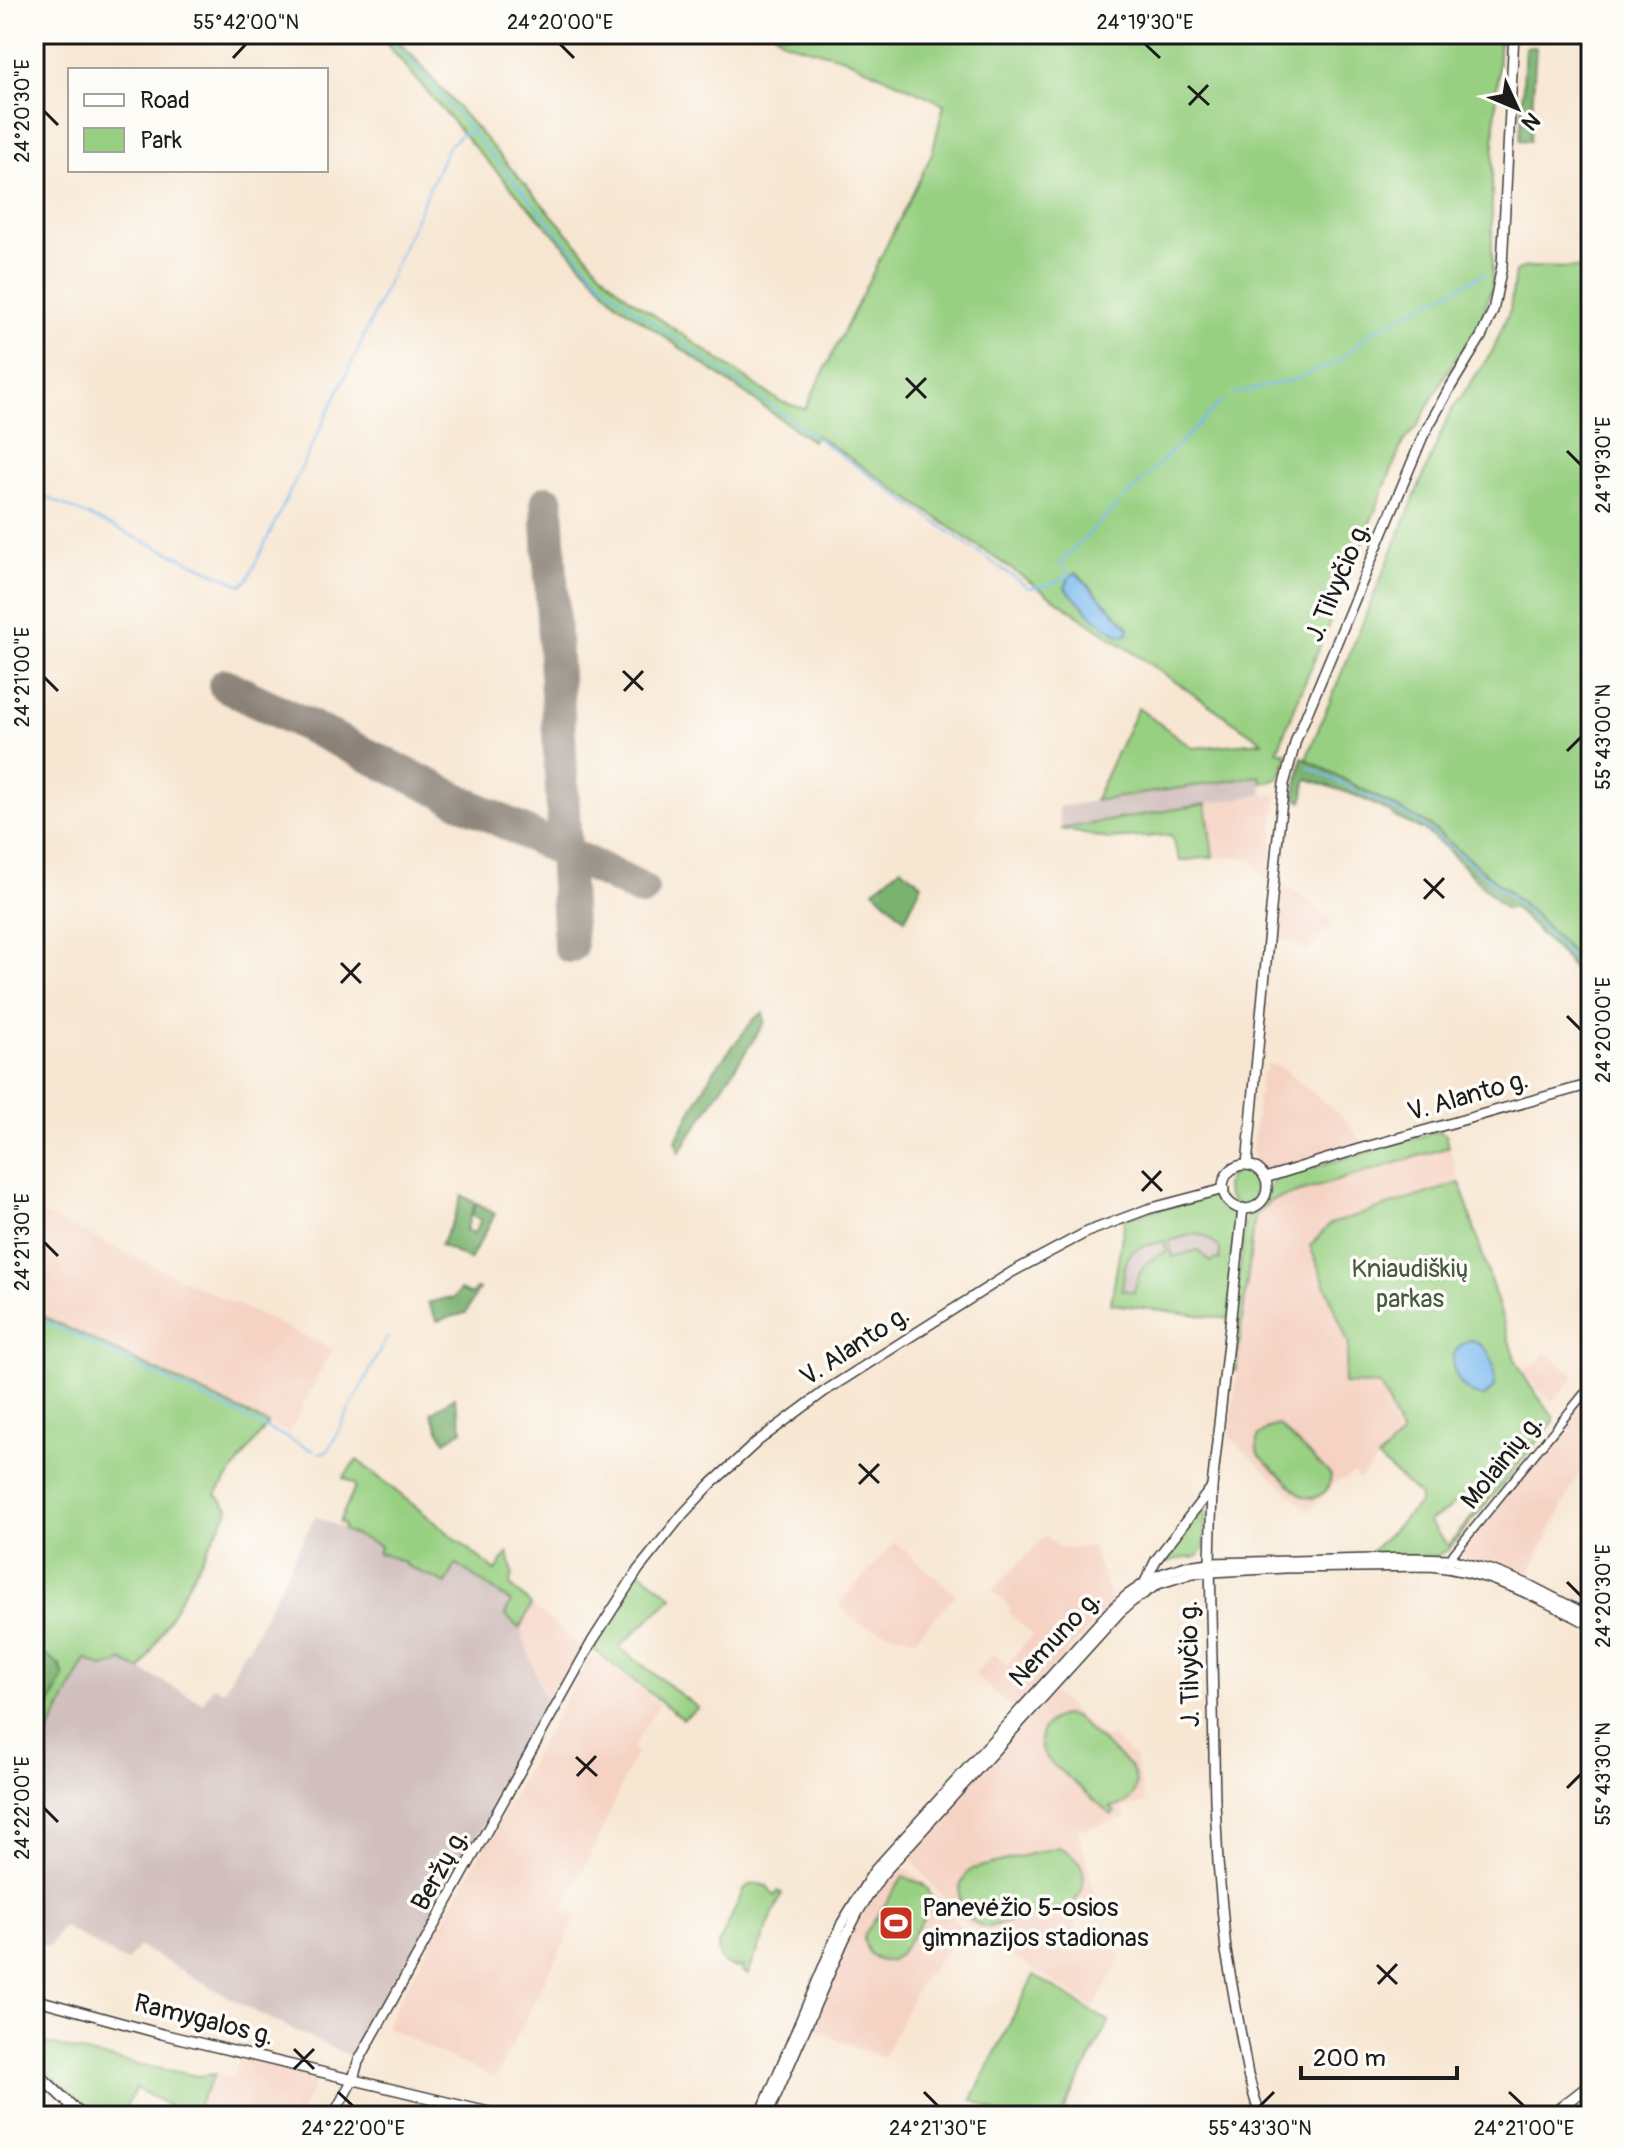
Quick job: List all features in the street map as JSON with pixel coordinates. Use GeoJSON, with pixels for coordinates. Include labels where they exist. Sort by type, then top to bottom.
{"type":"FeatureCollection","features":[{"type":"Feature","properties":{"kind":"highway"},"geometry":{"type":"LineString","coordinates":[[34,2070],[82,2116]]}},
{"type":"Feature","properties":{"kind":"highway"},"geometry":{"type":"LineString","coordinates":[[1550,2116],[1591,2084]]}},
{"type":"Feature","properties":{"kind":"main road","name":"J. Tilvyčio g."},"geometry":{"type":"LineString","coordinates":[[1247,1165],[1277,845],[1291,754],[1417,448],[1493,311],[1502,266],[1514,34]]}},
{"type":"Feature","properties":{"kind":"main road","name":"V. Alanto g."},"geometry":{"type":"LineString","coordinates":[[1265,1178],[1591,1084]]}},
{"type":"Feature","properties":{"kind":"main road"},"geometry":{"type":"LineString","coordinates":[[1238,1166],[1258,1169],[1265,1178],[1267,1189],[1263,1200],[1254,1207],[1243,1208],[1230,1202],[1224,1189],[1225,1179],[1238,1166]]}},
{"type":"Feature","properties":{"kind":"main road","name":"V. Alanto g."},"geometry":{"type":"LineString","coordinates":[[589,1646],[638,1570],[690,1506],[749,1449],[804,1405],[1062,1243],[1125,1217],[1224,1189]]}},
{"type":"Feature","properties":{"kind":"main road","name":"J. Tilvyčio g."},"geometry":{"type":"LineString","coordinates":[[1243,1208],[1212,1487],[1210,1567],[1215,1802],[1226,1951],[1248,2075],[1260,2116]]}},
{"type":"Feature","properties":{"kind":"main road"},"geometry":{"type":"LineString","coordinates":[[1145,1583],[1156,1560],[1212,1487]]}},
{"type":"Feature","properties":{"kind":"main road","name":"Nemuno g."},"geometry":{"type":"LineString","coordinates":[[1449,1564],[1508,1584],[1591,1625]]}},
{"type":"Feature","properties":{"kind":"main road","name":"Nemuno g."},"geometry":{"type":"LineString","coordinates":[[760,2116],[842,1923],[874,1871],[1108,1613],[1145,1583],[1176,1569],[1449,1564],[1510,1577],[1591,1617]]}},
{"type":"Feature","properties":{"kind":"main road","name":"Nemuno g."},"geometry":{"type":"LineString","coordinates":[[767,2116],[844,1940],[881,1876],[1120,1612],[1147,1590],[1210,1567]]}},
{"type":"Feature","properties":{"kind":"main road","name":"Beržų g."},"geometry":{"type":"LineString","coordinates":[[333,2116],[353,2079],[358,2062],[589,1646]]}},
{"type":"Feature","properties":{"kind":"main road","name":"Ramygalos g."},"geometry":{"type":"LineString","coordinates":[[34,1999],[162,2034],[505,2116]]}},
{"type":"Feature","properties":{"kind":"street","name":"Molainių g."},"geometry":{"type":"LineString","coordinates":[[1449,1564],[1469,1533],[1591,1385]]}},
{"type":"Feature","properties":{"kind":"shaded area"},"geometry":{"type":"Polygon","coordinates":[[[1260,776],[1263,794],[1061,829],[1058,807],[1260,776]]]}},
{"type":"Feature","properties":{"kind":"shaded area"},"geometry":{"type":"Polygon","coordinates":[[[1263,794],[1277,795],[1269,882],[1255,863],[1246,858],[1213,857],[1206,804],[1263,794]]]}},
{"type":"Feature","properties":{"kind":"shaded area"},"geometry":{"type":"Polygon","coordinates":[[[1282,884],[1293,889],[1333,921],[1307,953],[1292,941],[1277,940],[1282,884]]]}},
{"type":"Feature","properties":{"kind":"shaded area"},"geometry":{"type":"Polygon","coordinates":[[[1267,1064],[1281,1067],[1347,1121],[1364,1145],[1267,1172],[1256,1165],[1252,1151],[1261,1074],[1267,1070],[1267,1064]]]}},
{"type":"Feature","properties":{"kind":"shaded area"},"geometry":{"type":"Polygon","coordinates":[[[1449,1147],[1460,1183],[1330,1224],[1311,1246],[1349,1345],[1343,1384],[1380,1385],[1402,1435],[1359,1479],[1353,1473],[1338,1480],[1308,1511],[1230,1437],[1254,1216],[1270,1201],[1449,1147]]]}},
{"type":"Feature","properties":{"kind":"shaded area"},"geometry":{"type":"Polygon","coordinates":[[[34,1210],[332,1349],[289,1433],[34,1312],[34,1210]]]}},
{"type":"Feature","properties":{"kind":"shaded area"},"geometry":{"type":"Polygon","coordinates":[[[1194,1234],[1205,1236],[1220,1248],[1220,1261],[1215,1259],[1211,1263],[1198,1250],[1173,1257],[1168,1241],[1194,1234]]]}},
{"type":"Feature","properties":{"kind":"shaded area"},"geometry":{"type":"Polygon","coordinates":[[[1164,1240],[1167,1252],[1153,1256],[1138,1274],[1134,1293],[1122,1290],[1126,1258],[1133,1250],[1164,1240]]]}},
{"type":"Feature","properties":{"kind":"shaded area"},"geometry":{"type":"Polygon","coordinates":[[[1546,1352],[1575,1376],[1552,1402],[1535,1387],[1524,1370],[1546,1352]]]}},
{"type":"Feature","properties":{"kind":"shaded area"},"geometry":{"type":"Polygon","coordinates":[[[1591,1391],[1591,1449],[1527,1578],[1464,1558],[1461,1548],[1591,1391]]]}},
{"type":"Feature","properties":{"kind":"shaded area"},"geometry":{"type":"Polygon","coordinates":[[[315,1516],[381,1546],[378,1552],[445,1584],[456,1564],[512,1602],[505,1615],[520,1629],[548,1710],[354,2058],[258,2013],[138,1946],[127,1962],[63,1926],[49,1947],[34,1943],[34,1762],[86,1658],[102,1667],[118,1664],[121,1659],[203,1703],[213,1686],[224,1691],[315,1516]]]}},
{"type":"Feature","properties":{"kind":"shaded area"},"geometry":{"type":"Polygon","coordinates":[[[1046,1535],[1060,1549],[1091,1546],[1112,1601],[1014,1711],[974,1675],[994,1653],[1007,1664],[1033,1635],[1009,1613],[1010,1607],[992,1591],[1046,1535]]]}},
{"type":"Feature","properties":{"kind":"shaded area"},"geometry":{"type":"Polygon","coordinates":[[[895,1542],[956,1595],[915,1639],[859,1624],[839,1604],[895,1542]]]}},
{"type":"Feature","properties":{"kind":"shaded area"},"geometry":{"type":"Polygon","coordinates":[[[531,1605],[581,1650],[548,1710],[520,1629],[531,1605]]]}},
{"type":"Feature","properties":{"kind":"shaded area"},"geometry":{"type":"Polygon","coordinates":[[[600,1658],[659,1704],[632,1749],[636,1752],[563,1909],[577,1918],[495,2078],[385,2026],[567,1697],[588,1660],[600,1658]]]}},
{"type":"Feature","properties":{"kind":"shaded area"},"geometry":{"type":"Polygon","coordinates":[[[1052,1692],[1105,1739],[1110,1735],[1135,1758],[1145,1803],[1123,1809],[1125,1818],[1078,1830],[1096,1899],[1079,1903],[1075,1928],[1109,1935],[1110,1946],[1121,1958],[1094,2008],[978,1934],[959,1917],[906,1853],[1052,1692]]]}},
{"type":"Feature","properties":{"kind":"shaded area"},"geometry":{"type":"Polygon","coordinates":[[[895,1864],[918,1877],[963,1929],[918,1986],[883,2058],[810,2028],[859,1917],[895,1864]]]}},
{"type":"Feature","properties":{"kind":"shaded area"},"geometry":{"type":"Polygon","coordinates":[[[239,2059],[318,2076],[299,2116],[192,2116],[215,2074],[232,2077],[239,2059]]]}},
{"type":"Feature","properties":{"kind":"green space"},"geometry":{"type":"Polygon","coordinates":[[[378,34],[391,34],[417,61],[608,279],[628,297],[779,401],[805,409],[932,154],[944,104],[844,58],[785,42],[775,34],[1500,34],[1492,178],[1492,285],[1481,322],[1445,375],[1417,427],[1403,442],[1277,751],[1287,753],[1283,771],[1279,778],[1262,783],[1260,776],[1094,801],[1138,708],[1193,748],[1263,742],[816,435],[812,441],[617,303],[477,150],[378,34]],[[1076,573],[1070,576],[1065,588],[1129,628],[1076,573]]]}},
{"type":"Feature","properties":{"kind":"green space"},"geometry":{"type":"Polygon","coordinates":[[[1525,47],[1536,47],[1530,141],[1520,140],[1525,47]]]}},
{"type":"Feature","properties":{"kind":"green space"},"geometry":{"type":"Polygon","coordinates":[[[1526,267],[1580,268],[1591,272],[1591,980],[1579,960],[1533,913],[1429,825],[1306,759],[1449,414],[1492,352],[1510,310],[1515,272],[1526,267]]]}},
{"type":"Feature","properties":{"kind":"green space"},"geometry":{"type":"Polygon","coordinates":[[[1302,757],[1429,825],[1533,913],[1580,960],[1591,980],[1591,1000],[1567,960],[1513,907],[1505,909],[1446,848],[1424,830],[1357,796],[1308,779],[1303,802],[1295,798],[1302,757]]]}},
{"type":"Feature","properties":{"kind":"green space"},"geometry":{"type":"Polygon","coordinates":[[[1206,804],[1213,857],[1180,861],[1171,835],[1108,839],[1061,829],[1206,804]]]}},
{"type":"Feature","properties":{"kind":"green space"},"geometry":{"type":"Polygon","coordinates":[[[901,867],[922,884],[905,919],[874,890],[901,867]]]}},
{"type":"Feature","properties":{"kind":"green space"},"geometry":{"type":"Polygon","coordinates":[[[763,1013],[765,1022],[679,1153],[676,1140],[712,1073],[754,1019],[763,1013]]]}},
{"type":"Feature","properties":{"kind":"green space"},"geometry":{"type":"Polygon","coordinates":[[[1439,1131],[1446,1135],[1449,1147],[1270,1201],[1255,1216],[1236,1371],[1228,1370],[1245,1221],[1264,1202],[1276,1178],[1439,1131]]]}},
{"type":"Feature","properties":{"kind":"green space"},"geometry":{"type":"Polygon","coordinates":[[[1245,1168],[1258,1174],[1264,1187],[1258,1200],[1245,1206],[1232,1200],[1226,1187],[1232,1174],[1245,1168]]]}},
{"type":"Feature","properties":{"kind":"green space","name":"Kniaudiškių parkas"},"geometry":{"type":"Polygon","coordinates":[[[1460,1183],[1515,1359],[1553,1417],[1554,1421],[1449,1549],[1438,1556],[1367,1556],[1418,1505],[1420,1496],[1378,1459],[1402,1435],[1380,1385],[1343,1384],[1349,1345],[1310,1246],[1330,1224],[1460,1183]],[[1461,1496],[1447,1511],[1428,1521],[1448,1546],[1477,1511],[1461,1496]]]}},
{"type":"Feature","properties":{"kind":"green space"},"geometry":{"type":"Polygon","coordinates":[[[462,1195],[475,1203],[466,1230],[474,1233],[481,1220],[472,1216],[477,1203],[495,1214],[470,1260],[440,1245],[462,1195]]]}},
{"type":"Feature","properties":{"kind":"green space"},"geometry":{"type":"Polygon","coordinates":[[[1217,1195],[1235,1210],[1229,1319],[1111,1304],[1125,1217],[1217,1195]],[[1194,1234],[1169,1241],[1173,1257],[1198,1250],[1211,1262],[1220,1260],[1220,1248],[1205,1236],[1194,1234]],[[1164,1241],[1130,1254],[1122,1290],[1134,1292],[1144,1266],[1167,1252],[1164,1241]]]}},
{"type":"Feature","properties":{"kind":"green space"},"geometry":{"type":"Polygon","coordinates":[[[479,1289],[466,1313],[437,1321],[428,1303],[453,1299],[460,1290],[471,1295],[479,1289]]]}},
{"type":"Feature","properties":{"kind":"green space"},"geometry":{"type":"Polygon","coordinates":[[[34,1312],[268,1424],[216,1494],[229,1509],[141,1670],[121,1660],[118,1664],[102,1667],[86,1659],[34,1762],[34,1737],[63,1678],[61,1666],[34,1649],[34,1312]]]}},
{"type":"Feature","properties":{"kind":"green space"},"geometry":{"type":"Polygon","coordinates":[[[454,1397],[463,1430],[445,1441],[431,1413],[454,1397]]]}},
{"type":"Feature","properties":{"kind":"green space"},"geometry":{"type":"Polygon","coordinates":[[[1278,1425],[1331,1475],[1324,1493],[1314,1498],[1303,1497],[1260,1456],[1257,1450],[1259,1436],[1278,1425]]]}},
{"type":"Feature","properties":{"kind":"green space"},"geometry":{"type":"Polygon","coordinates":[[[357,1460],[496,1571],[508,1553],[513,1574],[510,1585],[531,1605],[520,1629],[505,1615],[511,1602],[456,1564],[446,1584],[378,1553],[380,1546],[343,1530],[344,1525],[339,1522],[356,1485],[343,1478],[357,1460]]]}},
{"type":"Feature","properties":{"kind":"green space"},"geometry":{"type":"Polygon","coordinates":[[[1206,1506],[1204,1549],[1201,1553],[1157,1567],[1202,1507],[1206,1506]]]}},
{"type":"Feature","properties":{"kind":"green space"},"geometry":{"type":"Polygon","coordinates":[[[638,1570],[673,1597],[619,1647],[698,1708],[683,1719],[589,1646],[638,1570]]]}},
{"type":"Feature","properties":{"kind":"green space"},"geometry":{"type":"Polygon","coordinates":[[[34,1649],[58,1664],[63,1678],[34,1737],[34,1649]]]}},
{"type":"Feature","properties":{"kind":"green space"},"geometry":{"type":"Polygon","coordinates":[[[1065,1715],[1074,1717],[1134,1773],[1134,1793],[1125,1803],[1110,1807],[1115,1812],[1112,1815],[1054,1765],[1042,1750],[1043,1730],[1065,1715]]]}},
{"type":"Feature","properties":{"kind":"green space"},"geometry":{"type":"Polygon","coordinates":[[[1058,1847],[1076,1859],[1084,1875],[1080,1893],[1067,1909],[987,1927],[969,1919],[963,1911],[959,1894],[965,1876],[972,1869],[1058,1847]]]}},
{"type":"Feature","properties":{"kind":"green space","name":"Panevėžio 5-osios gimnazijos stadionas"},"geometry":{"type":"Polygon","coordinates":[[[903,1877],[927,1887],[931,1904],[897,1956],[891,1960],[879,1960],[866,1948],[864,1936],[903,1877]]]}},
{"type":"Feature","properties":{"kind":"green space"},"geometry":{"type":"Polygon","coordinates":[[[750,1885],[767,1886],[775,1896],[778,1891],[782,1893],[748,1974],[742,1971],[743,1967],[725,1964],[718,1946],[743,1891],[750,1885]]]}},
{"type":"Feature","properties":{"kind":"green space"},"geometry":{"type":"Polygon","coordinates":[[[1034,1975],[1109,2022],[1061,2116],[1003,2116],[972,2099],[1034,1975]]]}},
{"type":"Feature","properties":{"kind":"green space"},"geometry":{"type":"Polygon","coordinates":[[[34,2040],[197,2076],[215,2074],[192,2116],[136,2088],[121,2116],[99,2116],[34,2059],[34,2040]]]}},
{"type":"Feature","properties":{"kind":"water"},"geometry":{"type":"Polygon","coordinates":[[[1076,573],[1124,622],[1129,628],[1128,633],[1121,636],[1099,622],[1065,588],[1070,576],[1076,573]]]}},
{"type":"Feature","properties":{"kind":"water"},"geometry":{"type":"Polygon","coordinates":[[[1471,1340],[1484,1347],[1493,1365],[1494,1387],[1485,1397],[1466,1390],[1455,1373],[1455,1354],[1460,1346],[1471,1340]]]}},
{"type":"Feature","properties":{"kind":"waterway"},"geometry":{"type":"LineString","coordinates":[[385,34],[600,281],[631,307],[1029,588],[1049,585],[1070,576],[1060,563],[1119,503]]}},
{"type":"Feature","properties":{"kind":"waterway"},"geometry":{"type":"LineString","coordinates":[[46,497],[242,585],[248,579],[357,352],[447,148],[461,134],[471,134]]}},
{"type":"Feature","properties":{"kind":"waterway"},"geometry":{"type":"LineString","coordinates":[[1233,394],[1293,380],[1338,361],[1374,330],[1484,274]]}},
{"type":"Feature","properties":{"kind":"waterway"},"geometry":{"type":"LineString","coordinates":[[1123,500],[1223,400]]}},
{"type":"Feature","properties":{"kind":"waterway"},"geometry":{"type":"LineString","coordinates":[[1308,767],[1414,819],[1466,859],[1524,909],[1574,961],[1591,989]]}},
{"type":"Feature","properties":{"kind":"waterway"},"geometry":{"type":"LineString","coordinates":[[34,1316],[314,1451]]}},
{"type":"Feature","properties":{"kind":"waterway"},"geometry":{"type":"LineString","coordinates":[[319,1453],[328,1451],[387,1337]]}},
{"type":"Feature","properties":{"kind":"runway"},"geometry":{"type":"LineString","coordinates":[[547,502],[570,946]]}},
{"type":"Feature","properties":{"kind":"runway"},"geometry":{"type":"LineString","coordinates":[[225,685],[642,890]]}},
{"type":"Feature","properties":{"kind":"place","name":"Panevėžio 5-osios gimnazijos stadionas"},"geometry":{"type":"Point","coordinates":[896,1923]}}]}
